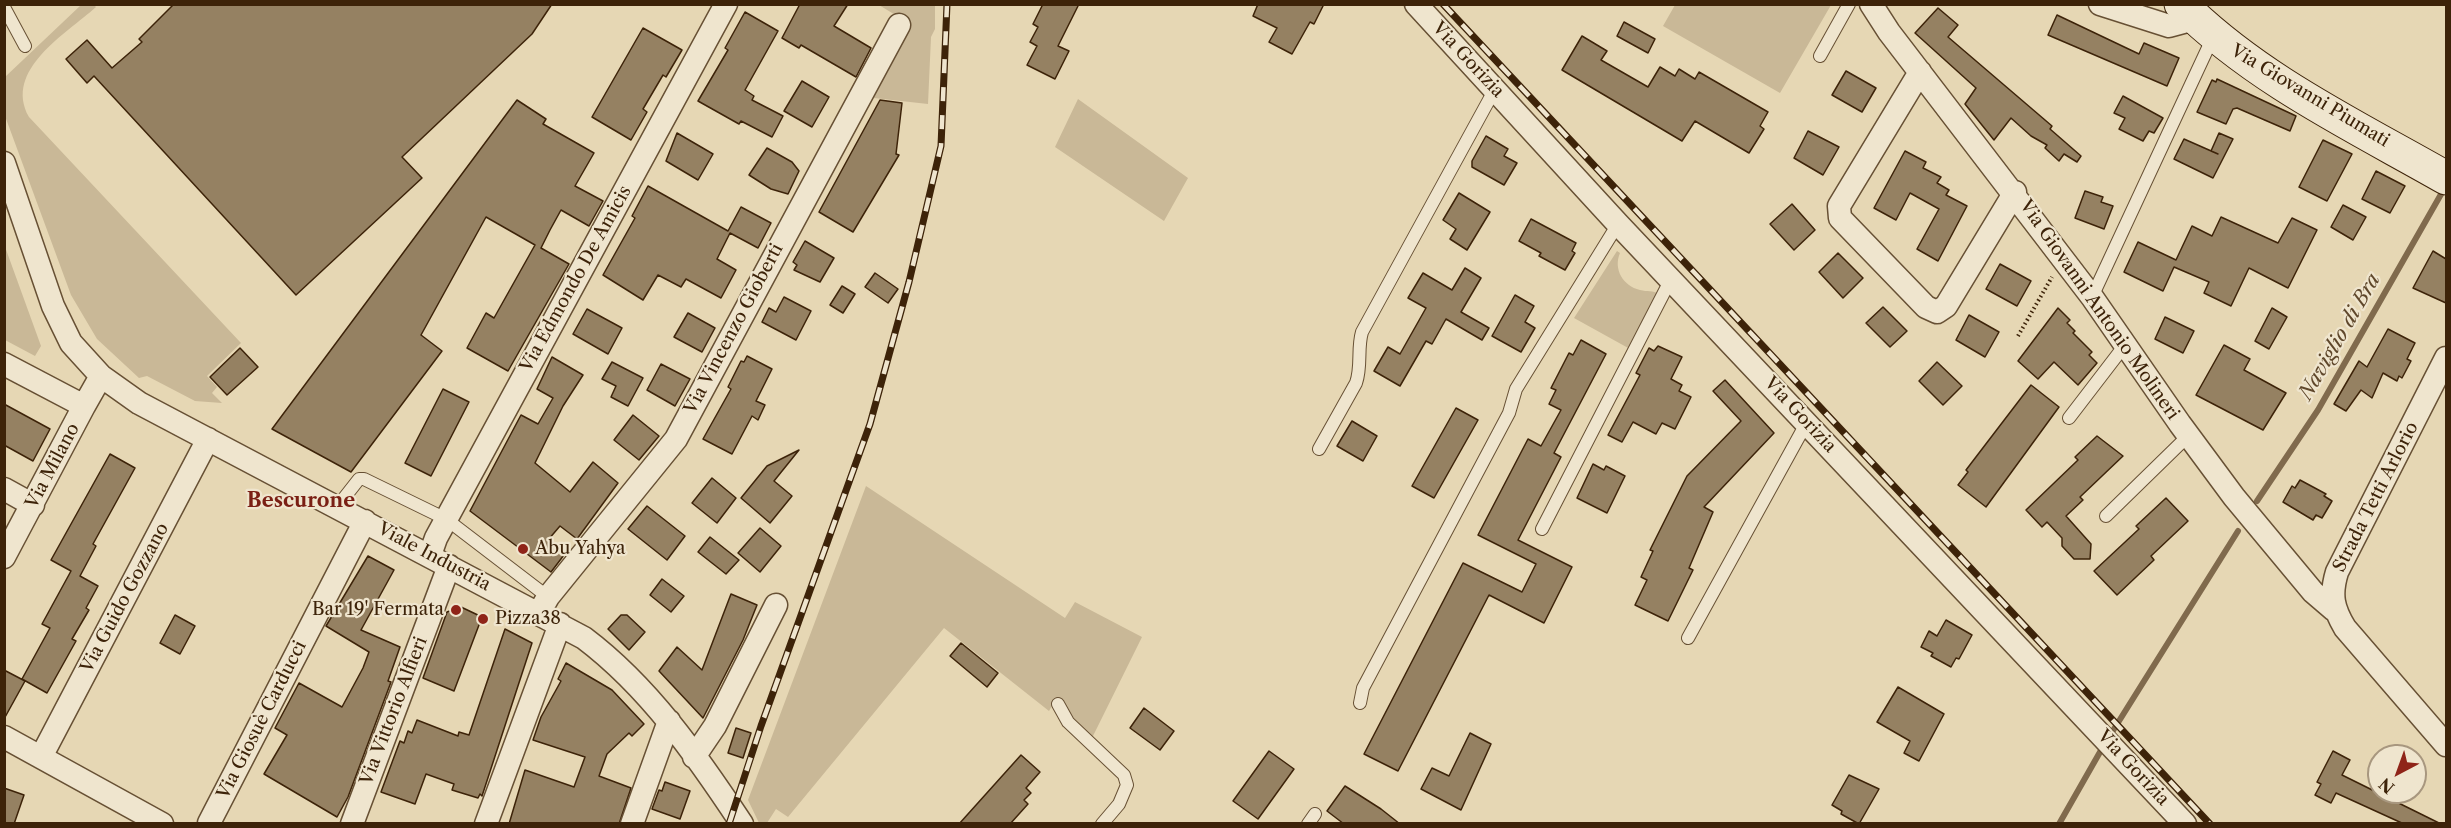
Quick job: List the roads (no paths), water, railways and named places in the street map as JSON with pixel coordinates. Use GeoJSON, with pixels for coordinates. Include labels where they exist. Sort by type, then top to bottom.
{"type":"FeatureCollection","features":[{"type":"Feature","properties":{"kind":"street","name":"Via Edmondo De Amicis"},"geometry":{"type":"LineString","coordinates":[[430,555],[446,519],[726,4]]}},
{"type":"Feature","properties":{"kind":"street","name":"Via Gorizia"},"geometry":{"type":"LineString","coordinates":[[1416,4],[1618,224],[2186,824]]}},
{"type":"Feature","properties":{"kind":"street","name":"Via Giovanni Antonio Molineri"},"geometry":{"type":"LineString","coordinates":[[1871,4],[1920,72],[2063,257],[2188,436],[2234,497],[2313,592],[2334,610]]}},
{"type":"Feature","properties":{"kind":"street"},"geometry":{"type":"LineString","coordinates":[[2100,4],[2169,27],[2197,20]]}},
{"type":"Feature","properties":{"kind":"street","name":"Via Giovanni Piumati"},"geometry":{"type":"LineString","coordinates":[[2197,20],[2265,74],[2444,176]]}},
{"type":"Feature","properties":{"kind":"street","name":"Via Vincenzo Gioberti"},"geometry":{"type":"LineString","coordinates":[[544,605],[676,439],[899,25]]}},
{"type":"Feature","properties":{"kind":"street"},"geometry":{"type":"LineString","coordinates":[[1920,72],[1839,206],[1840,218],[1926,307],[1937,312],[1946,306],[2015,192]]}},
{"type":"Feature","properties":{"kind":"street","name":"Viale Industria"},"geometry":{"type":"LineString","coordinates":[[4,163],[53,306],[72,343],[101,376],[139,403],[450,566],[544,605],[561,624],[611,658],[669,721],[738,817]]}},
{"type":"Feature","properties":{"kind":"street","name":"Strada Tetti Arlorio"},"geometry":{"type":"LineString","coordinates":[[2334,610],[2332,591],[2337,572],[2446,358]]}},
{"type":"Feature","properties":{"kind":"street"},"geometry":{"type":"LineString","coordinates":[[4,364],[84,406]]}},
{"type":"Feature","properties":{"kind":"street","name":"Via Milano"},"geometry":{"type":"LineString","coordinates":[[4,557],[101,376]]}},
{"type":"Feature","properties":{"kind":"street","name":"Via Guido Gozzano"},"geometry":{"type":"LineString","coordinates":[[41,757],[208,439]]}},
{"type":"Feature","properties":{"kind":"street"},"geometry":{"type":"LineString","coordinates":[[4,489],[33,505]]}},
{"type":"Feature","properties":{"kind":"street","name":"Via Giosuè Carducci"},"geometry":{"type":"LineString","coordinates":[[209,823],[365,522]]}},
{"type":"Feature","properties":{"kind":"street","name":"Via Vittorio Alfieri"},"geometry":{"type":"LineString","coordinates":[[352,824],[450,566]]}},
{"type":"Feature","properties":{"kind":"street"},"geometry":{"type":"LineString","coordinates":[[694,757],[715,726],[777,605]]}},
{"type":"Feature","properties":{"kind":"street"},"geometry":{"type":"LineString","coordinates":[[2334,610],[2366,654],[2446,745]]}},
{"type":"Feature","properties":{"kind":"street"},"geometry":{"type":"LineString","coordinates":[[486,824],[561,624]]}},
{"type":"Feature","properties":{"kind":"street"},"geometry":{"type":"LineString","coordinates":[[632,824],[669,721]]}},
{"type":"Feature","properties":{"kind":"street"},"geometry":{"type":"LineString","coordinates":[[4,737],[162,824]]}},
{"type":"Feature","properties":{"kind":"lane"},"geometry":{"type":"LineString","coordinates":[[1820,56],[1849,4]]}},
{"type":"Feature","properties":{"kind":"lane"},"geometry":{"type":"LineString","coordinates":[[4,7],[25,46]]}},
{"type":"Feature","properties":{"kind":"lane"},"geometry":{"type":"LineString","coordinates":[[2092,297],[2197,20]]}},
{"type":"Feature","properties":{"kind":"lane"},"geometry":{"type":"LineString","coordinates":[[1319,449],[1356,383],[1360,372],[1359,344],[1362,332],[1496,89]]}},
{"type":"Feature","properties":{"kind":"lane"},"geometry":{"type":"LineString","coordinates":[[1359,703],[1363,688],[1509,412],[1516,389],[1618,224]]}},
{"type":"Feature","properties":{"kind":"lane"},"geometry":{"type":"LineString","coordinates":[[1542,529],[1671,279]]}},
{"type":"Feature","properties":{"kind":"lane"},"geometry":{"type":"LineString","coordinates":[[2069,418],[2125,345]]}},
{"type":"Feature","properties":{"kind":"lane"},"geometry":{"type":"LineString","coordinates":[[1688,638],[1807,422]]}},
{"type":"Feature","properties":{"kind":"lane"},"geometry":{"type":"LineString","coordinates":[[2106,516],[2188,436]]}},
{"type":"Feature","properties":{"kind":"lane"},"geometry":{"type":"LineString","coordinates":[[337,507],[359,479],[364,479],[446,519],[544,605]]}},
{"type":"Feature","properties":{"kind":"lane"},"geometry":{"type":"LineString","coordinates":[[1058,704],[1068,722],[1124,775],[1127,784],[1119,804],[1102,824]]}},
{"type":"Feature","properties":{"kind":"waterway","name":"Naviglio di Bra"},"geometry":{"type":"LineString","coordinates":[[2257,501],[2318,410],[2444,189]]}},
{"type":"Feature","properties":{"kind":"waterway","name":"Naviglio di Bra"},"geometry":{"type":"LineString","coordinates":[[2109,737],[2238,531]]}},
{"type":"Feature","properties":{"kind":"waterway","name":"Naviglio di Bra"},"geometry":{"type":"LineString","coordinates":[[2059,824],[2104,745]]}},
{"type":"Feature","properties":{"kind":"railway"},"geometry":{"type":"LineString","coordinates":[[729,824],[761,726],[870,424],[909,282],[941,146],[947,4]]}},
{"type":"Feature","properties":{"kind":"railway"},"geometry":{"type":"LineString","coordinates":[[1443,4],[2210,824]]}},
{"type":"Feature","properties":{"kind":"place","name":"Abu Yahya"},"geometry":{"type":"Point","coordinates":[523,549]}},
{"type":"Feature","properties":{"kind":"place","name":"Bar 19' Fermata"},"geometry":{"type":"Point","coordinates":[456,610]}},
{"type":"Feature","properties":{"kind":"place","name":"Pizza38"},"geometry":{"type":"Point","coordinates":[483,619]}},
{"type":"Feature","properties":{"kind":"district","name":"Bescurone"},"geometry":{"type":"Point","coordinates":[301,501]}}]}
